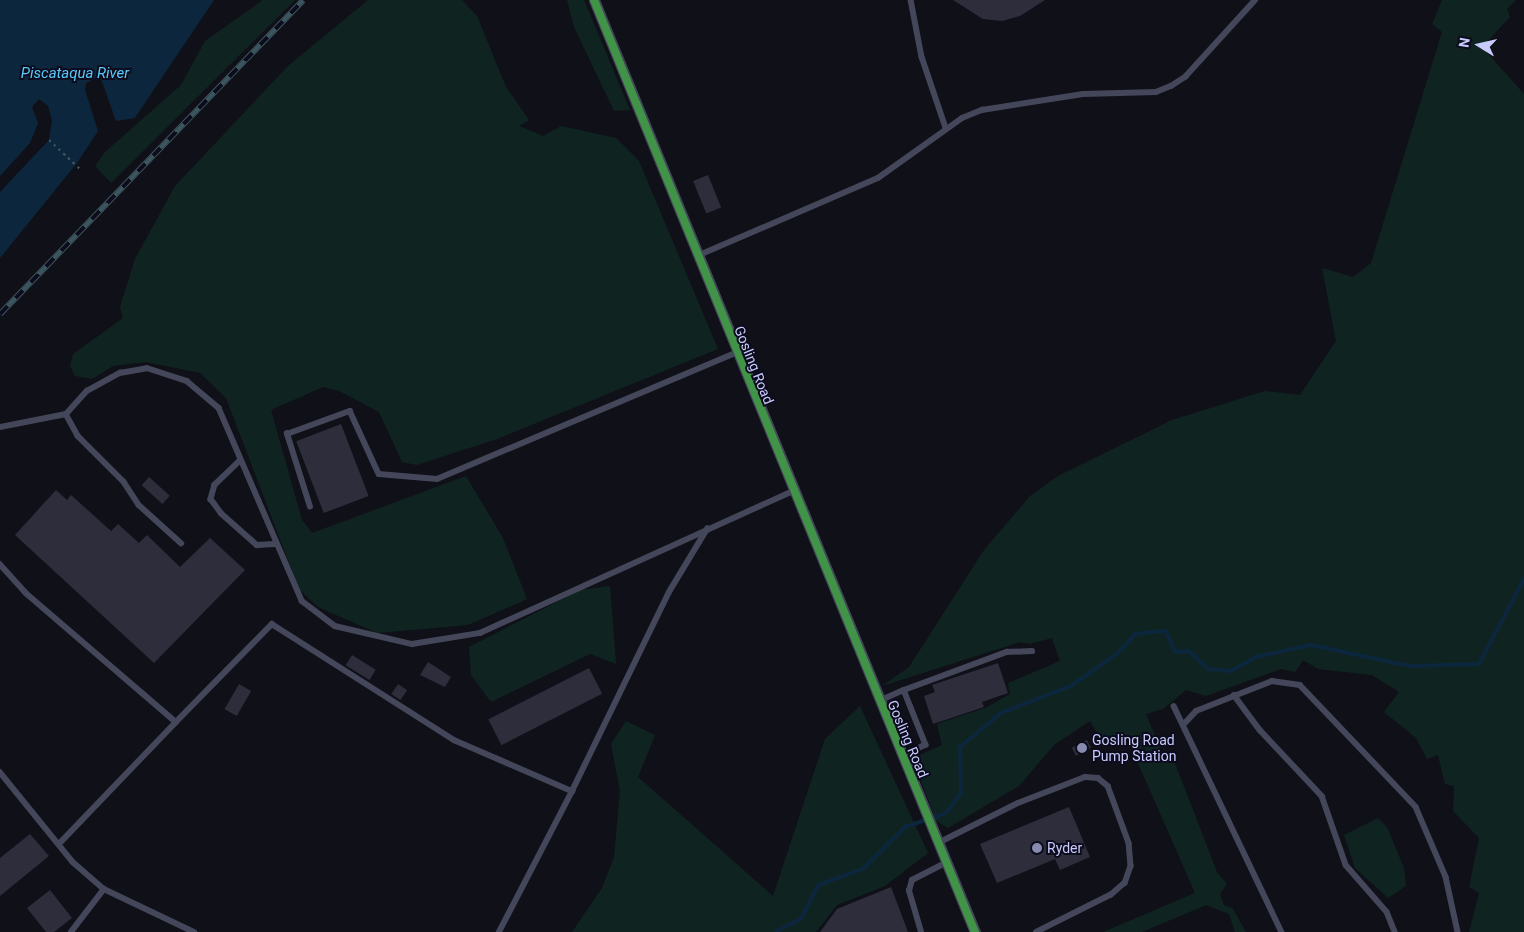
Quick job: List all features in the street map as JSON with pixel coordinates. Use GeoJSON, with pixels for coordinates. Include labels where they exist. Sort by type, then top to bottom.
{"type":"FeatureCollection","features":[{"type":"Feature","properties":{"kind":"street","name":"Gosling Road"},"geometry":{"type":"LineString","coordinates":[[594,0],[791,492],[975,932]]}},
{"type":"Feature","properties":{"kind":"lane"},"geometry":{"type":"LineString","coordinates":[[911,0],[922,57],[946,128]]}},
{"type":"Feature","properties":{"kind":"lane"},"geometry":{"type":"LineString","coordinates":[[697,256],[878,178],[946,128],[982,110],[1084,94],[1156,92],[1171,86],[1186,77],[1255,0]]}},
{"type":"Feature","properties":{"kind":"lane"},"geometry":{"type":"LineString","coordinates":[[310,508],[287,434],[341,414],[350,411],[379,474],[437,478],[736,353]]}},
{"type":"Feature","properties":{"kind":"lane"},"geometry":{"type":"LineString","coordinates":[[0,427],[66,414],[87,391],[120,373],[148,368],[187,381],[219,408],[274,544],[302,601],[335,626],[384,640],[436,643],[480,633],[791,492]]}},
{"type":"Feature","properties":{"kind":"lane"},"geometry":{"type":"LineString","coordinates":[[66,414],[78,436],[124,482],[139,505],[180,543]]}},
{"type":"Feature","properties":{"kind":"lane"},"geometry":{"type":"LineString","coordinates":[[240,461],[215,485],[212,498],[221,513],[257,545],[274,544]]}},
{"type":"Feature","properties":{"kind":"lane"},"geometry":{"type":"LineString","coordinates":[[499,932],[572,791],[669,592],[707,529]]}},
{"type":"Feature","properties":{"kind":"lane"},"geometry":{"type":"LineString","coordinates":[[0,564],[26,593],[176,722]]}},
{"type":"Feature","properties":{"kind":"lane"},"geometry":{"type":"LineString","coordinates":[[59,844],[272,624],[454,740],[572,791]]}},
{"type":"Feature","properties":{"kind":"lane"},"geometry":{"type":"LineString","coordinates":[[879,701],[1006,652],[1032,651]]}},
{"type":"Feature","properties":{"kind":"lane"},"geometry":{"type":"LineString","coordinates":[[1184,722],[1196,711],[1272,681],[1300,685],[1392,778],[1416,807],[1432,837],[1458,932]]}},
{"type":"Feature","properties":{"kind":"lane"},"geometry":{"type":"LineString","coordinates":[[902,756],[926,745],[904,690]]}},
{"type":"Feature","properties":{"kind":"lane"},"geometry":{"type":"LineString","coordinates":[[1234,695],[1260,730],[1322,796],[1346,865],[1387,912],[1395,932]]}},
{"type":"Feature","properties":{"kind":"lane"},"geometry":{"type":"LineString","coordinates":[[1174,706],[1184,722],[1282,932]]}},
{"type":"Feature","properties":{"kind":"lane"},"geometry":{"type":"LineString","coordinates":[[0,772],[59,844],[104,889],[194,932]]}},
{"type":"Feature","properties":{"kind":"lane"},"geometry":{"type":"LineString","coordinates":[[938,843],[1018,803],[1085,777],[1098,778],[1108,786],[1129,842],[1131,866],[1125,883],[1111,894],[1037,932]]}},
{"type":"Feature","properties":{"kind":"lane"},"geometry":{"type":"LineString","coordinates":[[921,932],[909,891],[912,880],[946,864]]}},
{"type":"Feature","properties":{"kind":"lane"},"geometry":{"type":"LineString","coordinates":[[71,932],[104,889]]}},
{"type":"Feature","properties":{"kind":"path"},"geometry":{"type":"LineString","coordinates":[[49,140],[80,169]]}},
{"type":"Feature","properties":{"kind":"green space"},"geometry":{"type":"Polygon","coordinates":[[[263,0],[295,0],[111,183],[95,166],[105,152],[181,85],[205,41],[263,0]]]}},
{"type":"Feature","properties":{"kind":"green space"},"geometry":{"type":"Polygon","coordinates":[[[368,0],[462,0],[477,16],[506,87],[529,120],[519,126],[543,136],[561,126],[616,138],[639,161],[718,349],[497,439],[417,465],[402,462],[379,412],[339,391],[323,387],[271,410],[302,520],[312,533],[466,476],[503,538],[527,599],[468,625],[377,633],[318,607],[299,589],[226,398],[200,373],[146,362],[113,366],[92,379],[75,376],[70,366],[73,354],[123,318],[120,307],[135,259],[175,186],[288,66],[368,0]]]}},
{"type":"Feature","properties":{"kind":"green space"},"geometry":{"type":"Polygon","coordinates":[[[567,0],[584,0],[630,110],[614,111],[574,27],[567,0]]]}},
{"type":"Feature","properties":{"kind":"green space"},"geometry":{"type":"Polygon","coordinates":[[[1442,0],[1516,0],[1507,9],[1510,17],[1482,47],[1524,94],[1524,932],[1469,932],[1479,893],[1469,887],[1479,838],[1453,811],[1454,786],[1445,784],[1438,755],[1427,759],[1416,738],[1384,712],[1399,692],[1372,675],[1318,669],[1303,660],[1295,672],[1281,669],[1206,696],[1186,690],[1163,709],[1146,714],[1163,755],[1171,753],[1217,872],[1227,884],[1220,894],[1224,905],[1233,909],[1246,932],[1235,932],[1229,914],[1206,905],[1142,932],[1103,932],[1195,893],[1127,738],[1105,746],[1090,721],[1055,744],[1019,786],[948,828],[936,821],[920,778],[920,755],[942,745],[937,724],[985,708],[1010,694],[1008,683],[1060,661],[1052,638],[1030,644],[1020,642],[882,686],[909,667],[984,550],[1030,496],[1058,476],[1172,420],[1265,391],[1300,395],[1336,341],[1322,268],[1353,277],[1371,263],[1442,32],[1432,24],[1442,0]]]}},
{"type":"Feature","properties":{"kind":"green space"},"geometry":{"type":"Polygon","coordinates":[[[610,586],[616,664],[590,654],[491,702],[471,675],[469,647],[580,590],[610,586]]]}},
{"type":"Feature","properties":{"kind":"green space"},"geometry":{"type":"Polygon","coordinates":[[[860,706],[928,853],[885,886],[837,905],[816,932],[572,932],[602,888],[614,857],[620,791],[611,744],[626,721],[655,735],[638,777],[773,896],[825,739],[860,706]]]}},
{"type":"Feature","properties":{"kind":"green space"},"geometry":{"type":"Polygon","coordinates":[[[1378,818],[1387,827],[1404,868],[1406,886],[1388,898],[1355,868],[1344,835],[1378,818]]]}},
{"type":"Feature","properties":{"kind":"water","name":"Piscataqua River"},"geometry":{"type":"Polygon","coordinates":[[[0,0],[214,0],[126,131],[77,163],[0,258],[0,0]]]}},
{"type":"Feature","properties":{"kind":"pier"},"geometry":{"type":"Polygon","coordinates":[[[100,76],[116,121],[135,118],[126,131],[77,163],[98,131],[85,90],[86,83],[100,76]]]}},
{"type":"Feature","properties":{"kind":"pier"},"geometry":{"type":"Polygon","coordinates":[[[39,99],[48,106],[52,120],[49,140],[0,192],[0,176],[30,143],[38,123],[32,107],[39,99]]]}},
{"type":"Feature","properties":{"kind":"building"},"geometry":{"type":"Polygon","coordinates":[[[953,0],[1045,0],[1020,16],[1002,21],[983,19],[953,0]]]}},
{"type":"Feature","properties":{"kind":"building"},"geometry":{"type":"Polygon","coordinates":[[[708,175],[721,207],[706,213],[693,181],[708,175]]]}},
{"type":"Feature","properties":{"kind":"building"},"geometry":{"type":"Polygon","coordinates":[[[341,424],[369,496],[324,513],[296,441],[341,424]]]}},
{"type":"Feature","properties":{"kind":"building"},"geometry":{"type":"Polygon","coordinates":[[[149,477],[170,496],[162,504],[142,485],[149,477]]]}},
{"type":"Feature","properties":{"kind":"building"},"geometry":{"type":"Polygon","coordinates":[[[56,490],[67,500],[71,495],[111,531],[118,524],[139,543],[147,535],[180,567],[210,538],[245,570],[154,663],[15,535],[56,490]]]}},
{"type":"Feature","properties":{"kind":"building"},"geometry":{"type":"Polygon","coordinates":[[[352,655],[376,670],[369,680],[346,665],[352,655]]]}},
{"type":"Feature","properties":{"kind":"building"},"geometry":{"type":"Polygon","coordinates":[[[428,662],[451,677],[445,687],[420,675],[428,662]]]}},
{"type":"Feature","properties":{"kind":"building"},"geometry":{"type":"Polygon","coordinates":[[[998,663],[1008,693],[982,702],[984,707],[933,724],[924,696],[935,692],[932,685],[998,663]]]}},
{"type":"Feature","properties":{"kind":"building"},"geometry":{"type":"Polygon","coordinates":[[[589,668],[602,694],[501,745],[488,719],[589,668]]]}},
{"type":"Feature","properties":{"kind":"building"},"geometry":{"type":"Polygon","coordinates":[[[239,684],[251,691],[237,716],[224,709],[239,684]]]}},
{"type":"Feature","properties":{"kind":"building"},"geometry":{"type":"Polygon","coordinates":[[[398,684],[407,690],[400,700],[391,694],[398,684]]]}},
{"type":"Feature","properties":{"kind":"building","name":"Gosling Road Pump Station"},"geometry":{"type":"Polygon","coordinates":[[[1087,740],[1091,748],[1076,756],[1072,748],[1087,740]]]}},
{"type":"Feature","properties":{"kind":"building"},"geometry":{"type":"Polygon","coordinates":[[[1069,807],[1090,857],[1060,870],[1055,859],[997,883],[980,844],[1069,807]]]}},
{"type":"Feature","properties":{"kind":"building"},"geometry":{"type":"Polygon","coordinates":[[[30,834],[49,856],[0,896],[0,858],[30,834]]]}},
{"type":"Feature","properties":{"kind":"building"},"geometry":{"type":"Polygon","coordinates":[[[891,887],[908,932],[820,932],[837,909],[891,887]]]}},
{"type":"Feature","properties":{"kind":"building"},"geometry":{"type":"Polygon","coordinates":[[[50,890],[72,918],[54,932],[46,932],[27,908],[50,890]]]}},
{"type":"Feature","properties":{"kind":"waterway"},"geometry":{"type":"LineString","coordinates":[[775,932],[801,919],[818,885],[863,869],[905,827],[946,813],[961,793],[960,747],[1001,713],[1071,686],[1118,653],[1135,634],[1166,631],[1175,652],[1189,651],[1208,669],[1231,671],[1256,657],[1311,645],[1410,666],[1479,664],[1524,579]]}},
{"type":"Feature","properties":{"kind":"railway"},"geometry":{"type":"LineString","coordinates":[[0,314],[303,0]]}},
{"type":"Feature","properties":{"kind":"cycle path"},"geometry":{"type":"LineString","coordinates":[[594,0],[975,932]]}},
{"type":"Feature","properties":{"kind":"place","name":"Gosling Road Pump Station"},"geometry":{"type":"Point","coordinates":[1082,748]}},
{"type":"Feature","properties":{"kind":"place","name":"Ryder"},"geometry":{"type":"Point","coordinates":[1037,848]}}]}
